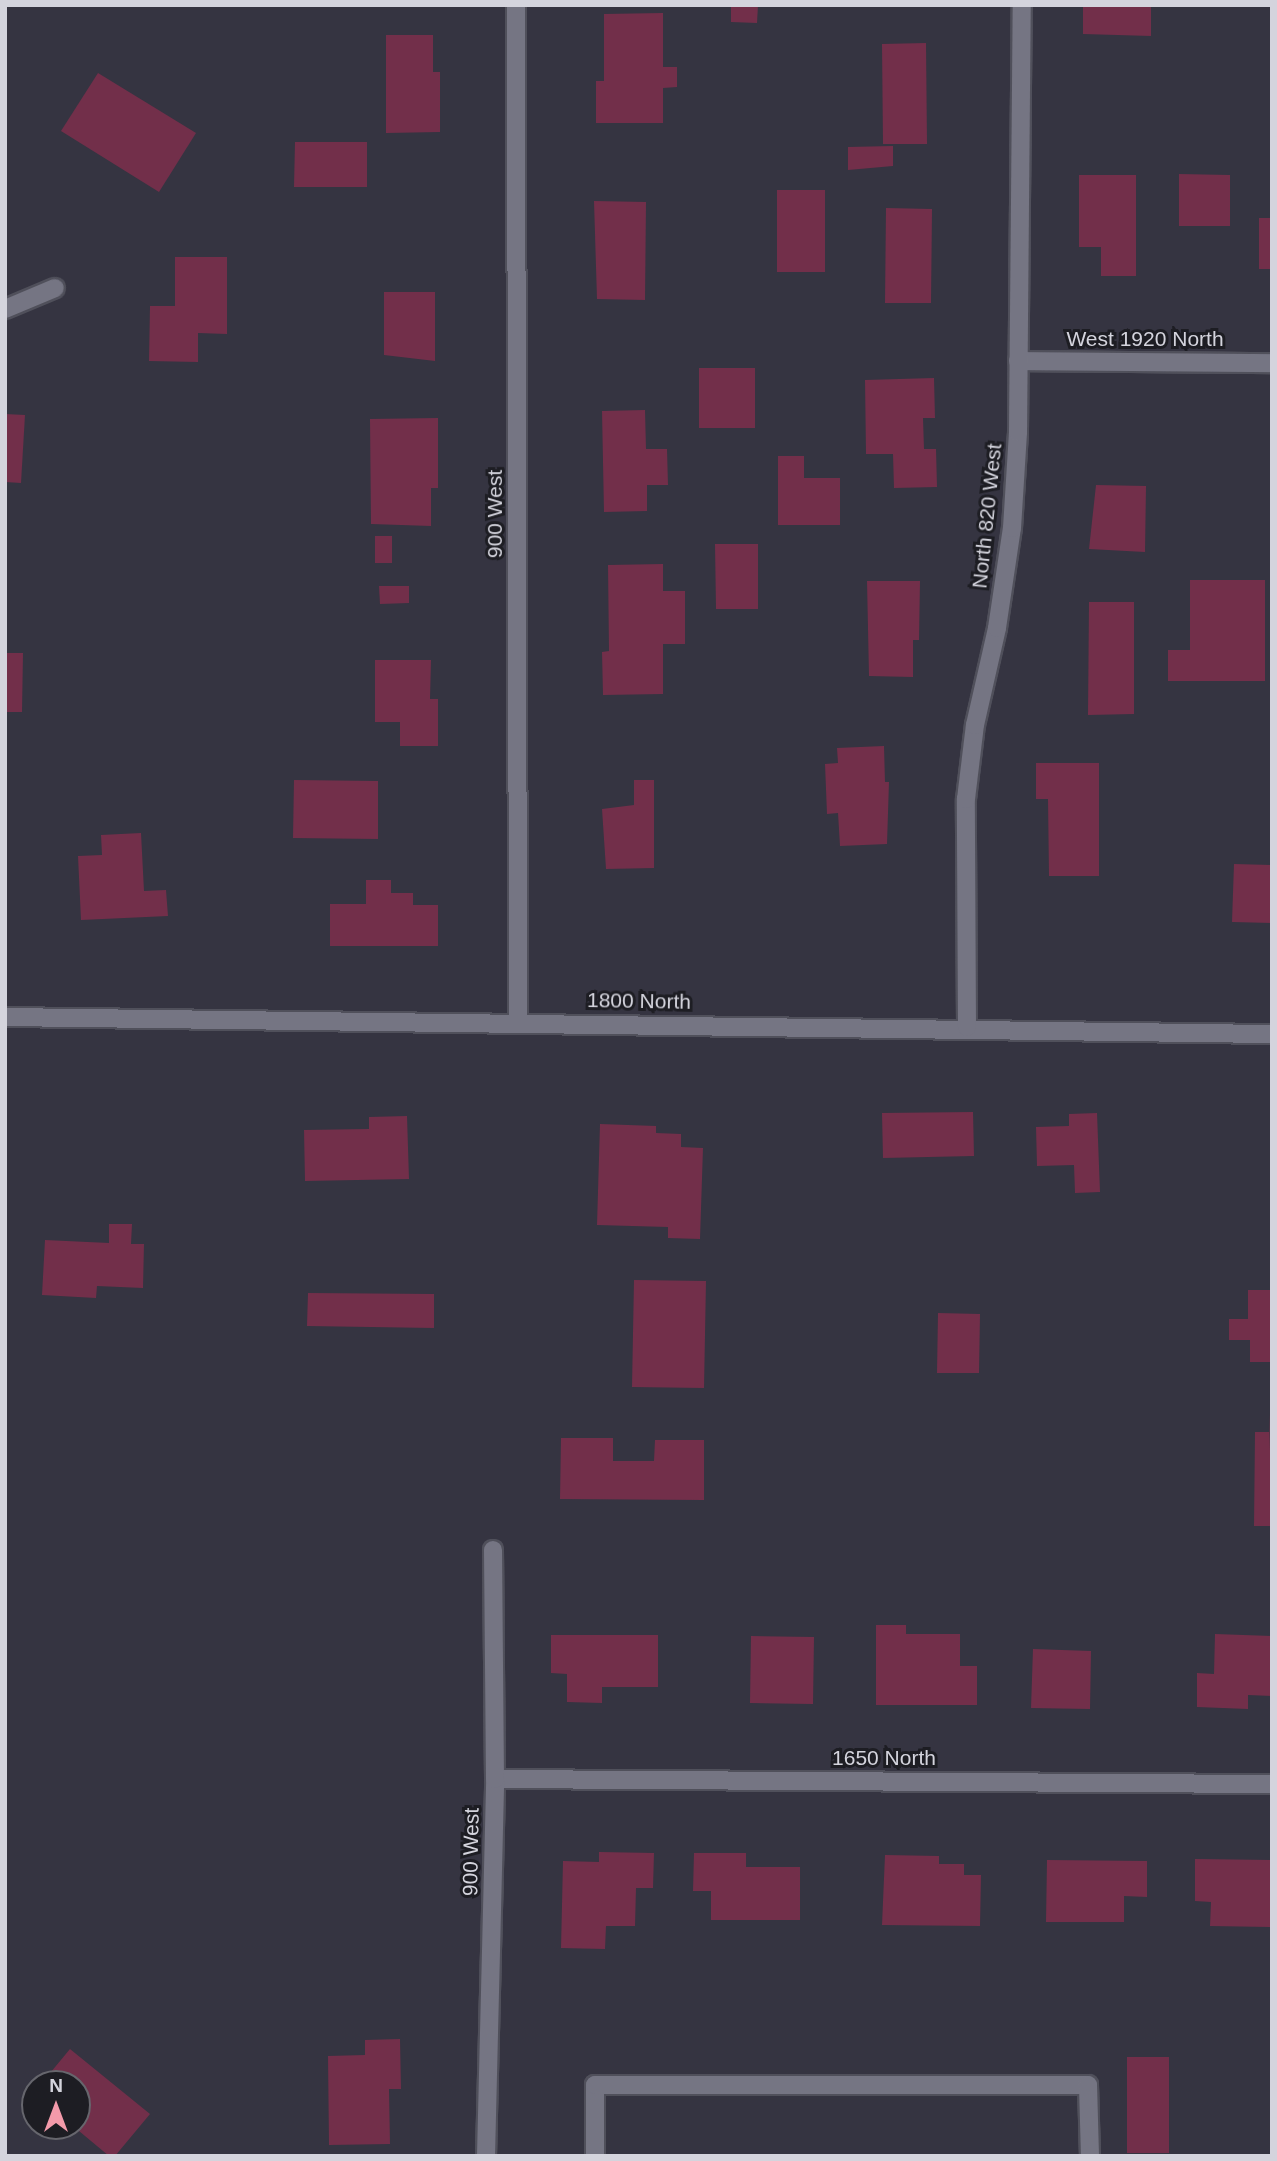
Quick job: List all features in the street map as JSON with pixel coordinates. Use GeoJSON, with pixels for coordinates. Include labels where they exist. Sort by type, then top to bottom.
{"type":"FeatureCollection","features":[{"type":"Feature","properties":{"kind":"street","name":"900 West"},"geometry":{"type":"LineString","coordinates":[[516,5],[518,1023]]}},
{"type":"Feature","properties":{"kind":"street","name":"North 820 West"},"geometry":{"type":"LineString","coordinates":[[967,1027],[966,799],[975,725],[997,628],[1012,528],[1018,361],[1022,5]]}},
{"type":"Feature","properties":{"kind":"street"},"geometry":{"type":"LineString","coordinates":[[5,309],[55,288]]}},
{"type":"Feature","properties":{"kind":"street","name":"West 1920 North"},"geometry":{"type":"LineString","coordinates":[[1018,361],[1272,363]]}},
{"type":"Feature","properties":{"kind":"street","name":"1800 North"},"geometry":{"type":"LineString","coordinates":[[5,1017],[967,1027],[1272,1034]]}},
{"type":"Feature","properties":{"kind":"street","name":"900 West"},"geometry":{"type":"LineString","coordinates":[[486,2156],[495,1779],[493,1550]]}},
{"type":"Feature","properties":{"kind":"street","name":"1650 North"},"geometry":{"type":"LineString","coordinates":[[495,1779],[1272,1784]]}},
{"type":"Feature","properties":{"kind":"street"},"geometry":{"type":"LineString","coordinates":[[595,2156],[595,2085],[1088,2085],[1090,2156]]}},
{"type":"Feature","properties":{"kind":"building"},"geometry":{"type":"Polygon","coordinates":[[[731,5],[758,5],[757,23],[731,22],[731,5]]]}},
{"type":"Feature","properties":{"kind":"building"},"geometry":{"type":"Polygon","coordinates":[[[1083,5],[1151,5],[1151,36],[1083,34],[1083,5]]]}},
{"type":"Feature","properties":{"kind":"building"},"geometry":{"type":"Polygon","coordinates":[[[663,13],[663,67],[677,67],[677,87],[663,88],[663,123],[596,123],[596,81],[604,81],[604,14],[663,13]]]}},
{"type":"Feature","properties":{"kind":"building"},"geometry":{"type":"Polygon","coordinates":[[[386,35],[433,35],[433,72],[440,72],[440,132],[386,133],[386,35]]]}},
{"type":"Feature","properties":{"kind":"building"},"geometry":{"type":"Polygon","coordinates":[[[926,43],[927,144],[883,144],[882,44],[926,43]]]}},
{"type":"Feature","properties":{"kind":"building"},"geometry":{"type":"Polygon","coordinates":[[[98,73],[196,133],[159,192],[61,131],[98,73]]]}},
{"type":"Feature","properties":{"kind":"building"},"geometry":{"type":"Polygon","coordinates":[[[295,142],[367,142],[367,187],[294,187],[295,142]]]}},
{"type":"Feature","properties":{"kind":"building"},"geometry":{"type":"Polygon","coordinates":[[[893,146],[893,166],[848,170],[848,147],[893,146]]]}},
{"type":"Feature","properties":{"kind":"building"},"geometry":{"type":"Polygon","coordinates":[[[1179,174],[1230,175],[1230,226],[1179,226],[1179,174]]]}},
{"type":"Feature","properties":{"kind":"building"},"geometry":{"type":"Polygon","coordinates":[[[1079,175],[1136,175],[1136,276],[1101,276],[1101,247],[1079,247],[1079,175]]]}},
{"type":"Feature","properties":{"kind":"building"},"geometry":{"type":"Polygon","coordinates":[[[777,190],[825,190],[825,272],[777,272],[777,190]]]}},
{"type":"Feature","properties":{"kind":"building"},"geometry":{"type":"Polygon","coordinates":[[[594,201],[646,202],[645,300],[597,299],[594,201]]]}},
{"type":"Feature","properties":{"kind":"building"},"geometry":{"type":"Polygon","coordinates":[[[886,208],[932,209],[931,303],[885,303],[886,208]]]}},
{"type":"Feature","properties":{"kind":"building"},"geometry":{"type":"Polygon","coordinates":[[[1259,218],[1272,218],[1272,269],[1259,269],[1259,218]]]}},
{"type":"Feature","properties":{"kind":"building"},"geometry":{"type":"Polygon","coordinates":[[[175,257],[227,257],[227,334],[198,333],[198,362],[149,361],[150,306],[175,306],[175,257]]]}},
{"type":"Feature","properties":{"kind":"building"},"geometry":{"type":"Polygon","coordinates":[[[384,292],[435,292],[435,361],[384,355],[384,292]]]}},
{"type":"Feature","properties":{"kind":"building"},"geometry":{"type":"Polygon","coordinates":[[[699,368],[755,368],[755,428],[699,428],[699,368]]]}},
{"type":"Feature","properties":{"kind":"building"},"geometry":{"type":"Polygon","coordinates":[[[934,378],[935,418],[923,418],[924,449],[936,449],[937,487],[894,488],[893,454],[866,454],[865,380],[934,378]]]}},
{"type":"Feature","properties":{"kind":"building"},"geometry":{"type":"Polygon","coordinates":[[[645,410],[646,449],[667,449],[668,485],[647,485],[647,511],[604,512],[602,411],[645,410]]]}},
{"type":"Feature","properties":{"kind":"building"},"geometry":{"type":"Polygon","coordinates":[[[5,414],[25,415],[21,483],[5,482],[5,414]]]}},
{"type":"Feature","properties":{"kind":"building"},"geometry":{"type":"Polygon","coordinates":[[[438,418],[438,488],[431,488],[431,526],[371,524],[370,419],[438,418]]]}},
{"type":"Feature","properties":{"kind":"building"},"geometry":{"type":"Polygon","coordinates":[[[778,456],[804,456],[804,478],[840,478],[840,525],[778,525],[778,456]]]}},
{"type":"Feature","properties":{"kind":"building"},"geometry":{"type":"Polygon","coordinates":[[[1096,485],[1146,486],[1145,552],[1089,549],[1096,485]]]}},
{"type":"Feature","properties":{"kind":"building"},"geometry":{"type":"Polygon","coordinates":[[[375,536],[392,536],[392,563],[375,563],[375,536]]]}},
{"type":"Feature","properties":{"kind":"building"},"geometry":{"type":"Polygon","coordinates":[[[715,544],[758,544],[758,609],[716,609],[715,544]]]}},
{"type":"Feature","properties":{"kind":"building"},"geometry":{"type":"Polygon","coordinates":[[[663,564],[663,591],[685,591],[685,644],[663,644],[663,694],[603,695],[602,652],[609,651],[608,565],[663,564]]]}},
{"type":"Feature","properties":{"kind":"building"},"geometry":{"type":"Polygon","coordinates":[[[1190,580],[1265,580],[1265,681],[1168,681],[1168,650],[1190,650],[1190,580]]]}},
{"type":"Feature","properties":{"kind":"building"},"geometry":{"type":"Polygon","coordinates":[[[867,581],[920,581],[919,640],[913,640],[913,677],[869,676],[867,581]]]}},
{"type":"Feature","properties":{"kind":"building"},"geometry":{"type":"Polygon","coordinates":[[[379,586],[409,586],[409,603],[380,604],[379,586]]]}},
{"type":"Feature","properties":{"kind":"building"},"geometry":{"type":"Polygon","coordinates":[[[1089,602],[1134,602],[1134,714],[1088,715],[1089,602]]]}},
{"type":"Feature","properties":{"kind":"building"},"geometry":{"type":"Polygon","coordinates":[[[5,653],[23,653],[22,712],[5,712],[5,653]]]}},
{"type":"Feature","properties":{"kind":"building"},"geometry":{"type":"Polygon","coordinates":[[[375,660],[431,660],[430,699],[438,699],[438,746],[400,746],[400,722],[375,722],[375,660]]]}},
{"type":"Feature","properties":{"kind":"building"},"geometry":{"type":"Polygon","coordinates":[[[884,746],[885,782],[889,782],[887,844],[840,846],[838,813],[827,814],[825,764],[838,763],[837,748],[884,746]]]}},
{"type":"Feature","properties":{"kind":"building"},"geometry":{"type":"Polygon","coordinates":[[[1036,763],[1099,763],[1099,876],[1049,876],[1048,799],[1036,799],[1036,763]]]}},
{"type":"Feature","properties":{"kind":"building"},"geometry":{"type":"Polygon","coordinates":[[[294,780],[378,781],[378,839],[293,838],[294,780]]]}},
{"type":"Feature","properties":{"kind":"building"},"geometry":{"type":"Polygon","coordinates":[[[634,780],[654,780],[654,868],[606,869],[602,809],[634,805],[634,780]]]}},
{"type":"Feature","properties":{"kind":"building"},"geometry":{"type":"Polygon","coordinates":[[[141,833],[144,891],[166,890],[168,916],[81,920],[78,856],[102,855],[101,835],[141,833]]]}},
{"type":"Feature","properties":{"kind":"building"},"geometry":{"type":"Polygon","coordinates":[[[1234,864],[1272,865],[1272,923],[1232,922],[1234,864]]]}},
{"type":"Feature","properties":{"kind":"building"},"geometry":{"type":"Polygon","coordinates":[[[366,880],[391,880],[391,893],[413,893],[413,905],[438,905],[438,946],[330,946],[330,904],[366,904],[366,880]]]}},
{"type":"Feature","properties":{"kind":"building"},"geometry":{"type":"Polygon","coordinates":[[[973,1112],[974,1156],[883,1158],[882,1113],[973,1112]]]}},
{"type":"Feature","properties":{"kind":"building"},"geometry":{"type":"Polygon","coordinates":[[[1097,1113],[1100,1192],[1075,1193],[1074,1165],[1037,1166],[1036,1127],[1069,1126],[1069,1114],[1097,1113]]]}},
{"type":"Feature","properties":{"kind":"building"},"geometry":{"type":"Polygon","coordinates":[[[407,1116],[409,1179],[305,1181],[304,1130],[369,1129],[369,1117],[407,1116]]]}},
{"type":"Feature","properties":{"kind":"building"},"geometry":{"type":"Polygon","coordinates":[[[600,1124],[656,1126],[656,1133],[681,1134],[681,1147],[703,1148],[700,1239],[668,1238],[668,1227],[597,1225],[600,1124]]]}},
{"type":"Feature","properties":{"kind":"building"},"geometry":{"type":"Polygon","coordinates":[[[109,1224],[132,1224],[131,1244],[144,1244],[143,1288],[97,1286],[96,1298],[42,1295],[45,1240],[109,1243],[109,1224]]]}},
{"type":"Feature","properties":{"kind":"building"},"geometry":{"type":"Polygon","coordinates":[[[634,1280],[706,1281],[704,1388],[632,1387],[634,1280]]]}},
{"type":"Feature","properties":{"kind":"building"},"geometry":{"type":"Polygon","coordinates":[[[1248,1290],[1272,1290],[1272,1362],[1250,1362],[1250,1340],[1229,1340],[1229,1319],[1248,1319],[1248,1290]]]}},
{"type":"Feature","properties":{"kind":"building"},"geometry":{"type":"Polygon","coordinates":[[[308,1293],[434,1294],[434,1328],[307,1326],[308,1293]]]}},
{"type":"Feature","properties":{"kind":"building"},"geometry":{"type":"Polygon","coordinates":[[[938,1313],[980,1314],[979,1373],[937,1373],[938,1313]]]}},
{"type":"Feature","properties":{"kind":"building"},"geometry":{"type":"Polygon","coordinates":[[[1269,1413],[1272,1526],[1254,1526],[1255,1432],[1269,1432],[1269,1413]]]}},
{"type":"Feature","properties":{"kind":"building"},"geometry":{"type":"Polygon","coordinates":[[[561,1438],[613,1438],[613,1461],[654,1461],[655,1440],[704,1440],[704,1500],[560,1499],[561,1438]]]}},
{"type":"Feature","properties":{"kind":"building"},"geometry":{"type":"Polygon","coordinates":[[[876,1625],[906,1625],[906,1634],[960,1634],[960,1666],[977,1666],[977,1705],[876,1705],[876,1625]]]}},
{"type":"Feature","properties":{"kind":"building"},"geometry":{"type":"Polygon","coordinates":[[[1215,1634],[1272,1636],[1272,1696],[1248,1695],[1248,1709],[1197,1707],[1197,1673],[1214,1674],[1215,1634]]]}},
{"type":"Feature","properties":{"kind":"building"},"geometry":{"type":"Polygon","coordinates":[[[551,1635],[658,1635],[658,1687],[602,1687],[602,1703],[567,1702],[567,1674],[551,1673],[551,1635]]]}},
{"type":"Feature","properties":{"kind":"building"},"geometry":{"type":"Polygon","coordinates":[[[751,1636],[814,1637],[813,1704],[750,1703],[751,1636]]]}},
{"type":"Feature","properties":{"kind":"building"},"geometry":{"type":"Polygon","coordinates":[[[1033,1649],[1091,1651],[1090,1709],[1031,1708],[1033,1649]]]}},
{"type":"Feature","properties":{"kind":"building"},"geometry":{"type":"Polygon","coordinates":[[[599,1852],[654,1853],[653,1888],[636,1888],[635,1926],[606,1926],[605,1949],[561,1948],[563,1861],[599,1862],[599,1852]]]}},
{"type":"Feature","properties":{"kind":"building"},"geometry":{"type":"Polygon","coordinates":[[[694,1853],[746,1853],[746,1867],[800,1867],[800,1920],[711,1920],[711,1891],[693,1891],[694,1853]]]}},
{"type":"Feature","properties":{"kind":"building"},"geometry":{"type":"Polygon","coordinates":[[[885,1855],[939,1856],[939,1864],[964,1864],[964,1875],[981,1875],[980,1926],[882,1925],[885,1855]]]}},
{"type":"Feature","properties":{"kind":"building"},"geometry":{"type":"Polygon","coordinates":[[[1195,1859],[1272,1860],[1270,1927],[1210,1926],[1211,1902],[1195,1901],[1195,1859]]]}},
{"type":"Feature","properties":{"kind":"building"},"geometry":{"type":"Polygon","coordinates":[[[1047,1860],[1147,1861],[1147,1897],[1124,1896],[1124,1922],[1046,1922],[1047,1860]]]}},
{"type":"Feature","properties":{"kind":"building"},"geometry":{"type":"Polygon","coordinates":[[[400,2039],[401,2089],[389,2089],[390,2144],[329,2145],[328,2056],[365,2055],[365,2040],[400,2039]]]}},
{"type":"Feature","properties":{"kind":"building"},"geometry":{"type":"Polygon","coordinates":[[[70,2049],[150,2114],[115,2156],[109,2156],[90,2140],[91,2070],[53,2070],[70,2049]]]}},
{"type":"Feature","properties":{"kind":"building"},"geometry":{"type":"Polygon","coordinates":[[[1127,2057],[1169,2057],[1169,2153],[1127,2153],[1127,2057]]]}}]}
